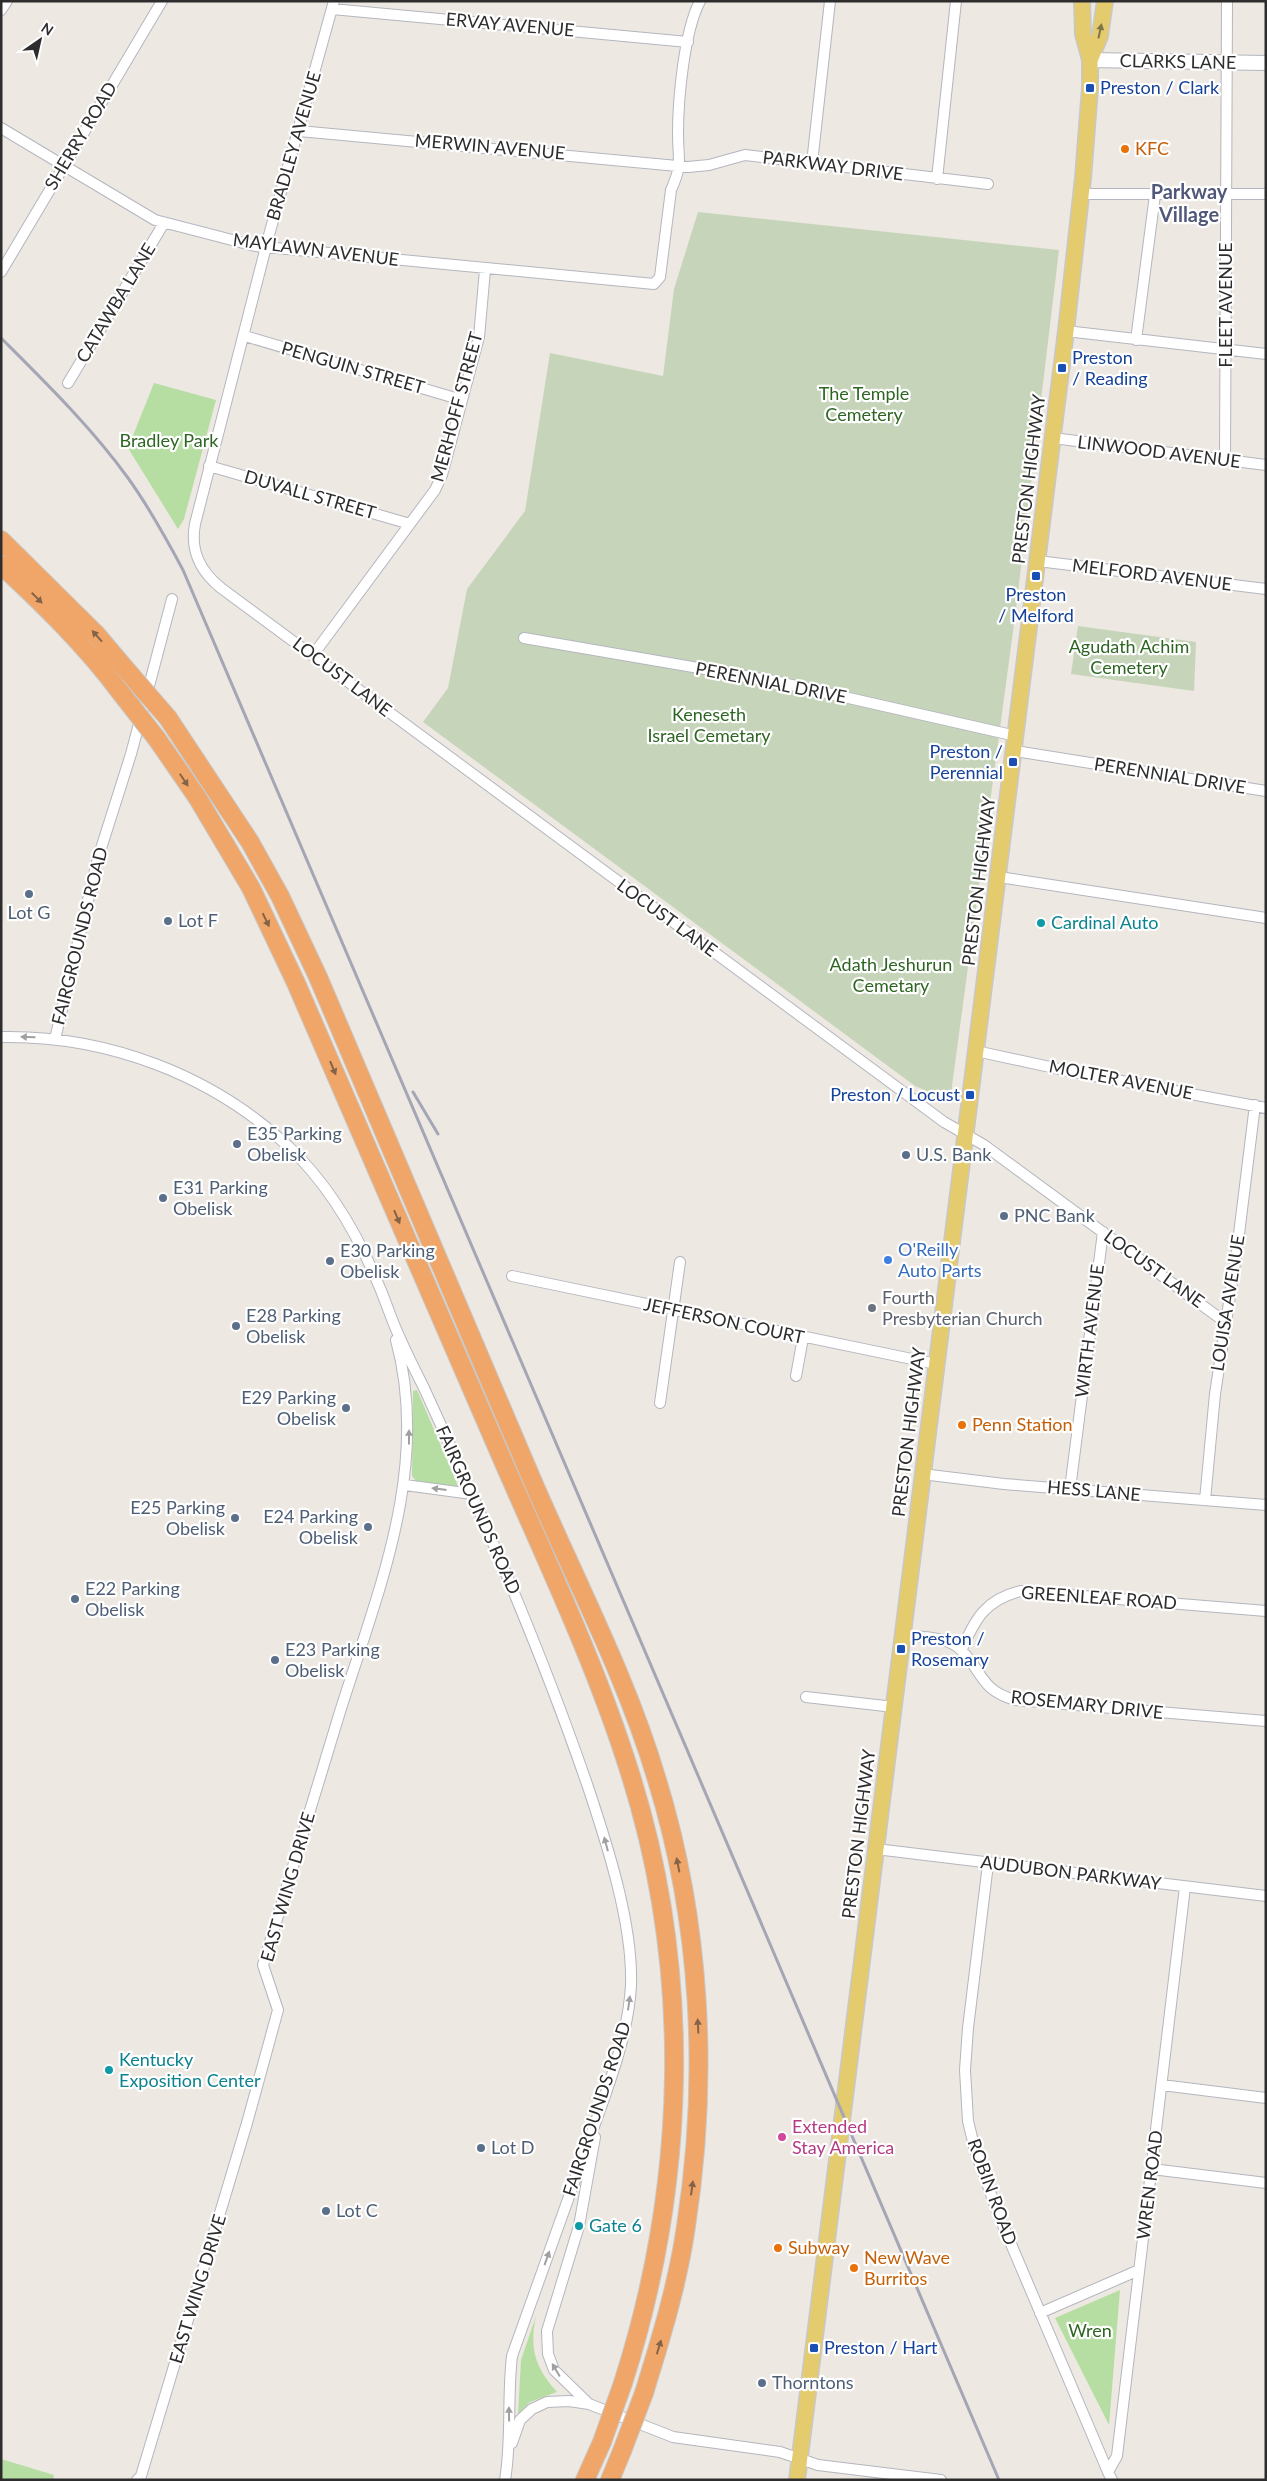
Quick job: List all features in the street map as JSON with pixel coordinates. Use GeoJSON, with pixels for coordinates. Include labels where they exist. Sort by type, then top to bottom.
{"type":"FeatureCollection","features":[{"type":"Feature","properties":{"kind":"highway"},"geometry":{"type":"LineString","coordinates":[[1,540],[96,634],[168,718],[250,842],[280,896],[318,977],[530,1475],[625,1691],[657,1779],[671,1829],[685,1896],[695,1980],[698,2078],[693,2178],[686,2229],[664,2330],[644,2394],[610,2480]]}},
{"type":"Feature","properties":{"kind":"highway"},"geometry":{"type":"LineString","coordinates":[[1,565],[61,622],[101,666],[157,739],[196,797],[251,888],[296,984],[560,1593],[605,1700],[633,1782],[658,1881],[666,1936],[674,2008],[675,2098],[668,2186],[661,2237],[638,2336],[602,2442],[585,2480]]}},
{"type":"Feature","properties":{"kind":"main road"},"geometry":{"type":"LineString","coordinates":[[1082,1],[1083,34],[1090,60]]}},
{"type":"Feature","properties":{"kind":"main road"},"geometry":{"type":"LineString","coordinates":[[1090,60],[1100,36],[1105,1]]}},
{"type":"Feature","properties":{"kind":"main road","name":"PRESTON HIGHWAY"},"geometry":{"type":"LineString","coordinates":[[797,2480],[1066,331],[1082,194],[1090,60]]}},
{"type":"Feature","properties":{"kind":"street"},"geometry":{"type":"LineString","coordinates":[[1,10],[6,1]]}},
{"type":"Feature","properties":{"kind":"street","name":"SHERRY ROAD"},"geometry":{"type":"LineString","coordinates":[[1,272],[162,1]]}},
{"type":"Feature","properties":{"kind":"street"},"geometry":{"type":"LineString","coordinates":[[680,166],[678,134],[688,42],[692,16],[700,1]]}},
{"type":"Feature","properties":{"kind":"street"},"geometry":{"type":"LineString","coordinates":[[814,164],[813,154],[830,1]]}},
{"type":"Feature","properties":{"kind":"street"},"geometry":{"type":"LineString","coordinates":[[937,179],[956,1]]}},
{"type":"Feature","properties":{"kind":"street","name":"FLEET AVENUE"},"geometry":{"type":"LineString","coordinates":[[1225,460],[1227,1]]}},
{"type":"Feature","properties":{"kind":"street","name":"ERVAY AVENUE"},"geometry":{"type":"LineString","coordinates":[[333,5],[688,42]]}},
{"type":"Feature","properties":{"kind":"street","name":"BRADLEY AVENUE"},"geometry":{"type":"LineString","coordinates":[[210,466],[333,5]]}},
{"type":"Feature","properties":{"kind":"street","name":"CLARKS LANE"},"geometry":{"type":"LineString","coordinates":[[1090,60],[1266,63]]}},
{"type":"Feature","properties":{"kind":"street","name":"MAYLAWN AVENUE"},"geometry":{"type":"LineString","coordinates":[[1,128],[164,223],[267,248],[485,270],[657,283],[660,277],[671,190],[678,179],[680,166]]}},
{"type":"Feature","properties":{"kind":"street","name":"MERWIN AVENUE"},"geometry":{"type":"LineString","coordinates":[[299,131],[680,166]]}},
{"type":"Feature","properties":{"kind":"street","name":"PARKWAY DRIVE"},"geometry":{"type":"LineString","coordinates":[[680,166],[709,165],[745,155],[988,184]]}},
{"type":"Feature","properties":{"kind":"street"},"geometry":{"type":"LineString","coordinates":[[1082,194],[1266,194]]}},
{"type":"Feature","properties":{"kind":"street"},"geometry":{"type":"LineString","coordinates":[[1136,340],[1155,195]]}},
{"type":"Feature","properties":{"kind":"street","name":"CATAWBA LANE"},"geometry":{"type":"LineString","coordinates":[[68,383],[164,223]]}},
{"type":"Feature","properties":{"kind":"street","name":"MERHOFF STREET"},"geometry":{"type":"LineString","coordinates":[[313,655],[436,490],[442,476],[479,337],[485,270]]}},
{"type":"Feature","properties":{"kind":"street"},"geometry":{"type":"LineString","coordinates":[[1066,331],[1266,354]]}},
{"type":"Feature","properties":{"kind":"street","name":"PENGUIN STREET"},"geometry":{"type":"LineString","coordinates":[[244,336],[462,400]]}},
{"type":"Feature","properties":{"kind":"street","name":"LINWOOD AVENUE"},"geometry":{"type":"LineString","coordinates":[[1053,438],[1266,465]]}},
{"type":"Feature","properties":{"kind":"street","name":"DUVALL STREET"},"geometry":{"type":"LineString","coordinates":[[210,466],[410,524]]}},
{"type":"Feature","properties":{"kind":"street","name":"LOCUST LANE"},"geometry":{"type":"LineString","coordinates":[[210,466],[193,535],[195,552],[201,566],[222,588],[837,1044],[944,1122],[965,1134],[1056,1198],[1225,1322]]}},
{"type":"Feature","properties":{"kind":"street","name":"MELFORD AVENUE"},"geometry":{"type":"LineString","coordinates":[[1038,562],[1266,589]]}},
{"type":"Feature","properties":{"kind":"street","name":"FAIRGROUNDS ROAD"},"geometry":{"type":"LineString","coordinates":[[172,599],[143,709],[98,858],[55,1039],[108,1049],[157,1064],[204,1087],[255,1119],[291,1149],[329,1194],[369,1259],[390,1315],[513,1588],[567,1725],[601,1825],[627,1936],[631,1986],[622,2039],[601,2107],[512,2356],[509,2385],[510,2451],[505,2480]]}},
{"type":"Feature","properties":{"kind":"street","name":"PERENNIAL DRIVE"},"geometry":{"type":"LineString","coordinates":[[524,638],[774,681],[1015,743],[1266,791]]}},
{"type":"Feature","properties":{"kind":"street"},"geometry":{"type":"LineString","coordinates":[[999,878],[1266,918]]}},
{"type":"Feature","properties":{"kind":"street"},"geometry":{"type":"LineString","coordinates":[[1,1037],[55,1039]]}},
{"type":"Feature","properties":{"kind":"street","name":"MOLTER AVENUE"},"geometry":{"type":"LineString","coordinates":[[976,1051],[1072,1072],[1266,1108]]}},
{"type":"Feature","properties":{"kind":"street","name":"LOUISA AVENUE"},"geometry":{"type":"LineString","coordinates":[[1205,1500],[1215,1394],[1237,1250],[1255,1106]]}},
{"type":"Feature","properties":{"kind":"street","name":"WIRTH AVENUE"},"geometry":{"type":"LineString","coordinates":[[1070,1489],[1103,1232]]}},
{"type":"Feature","properties":{"kind":"street"},"geometry":{"type":"LineString","coordinates":[[660,1403],[680,1262]]}},
{"type":"Feature","properties":{"kind":"street","name":"JEFFERSON COURT"},"geometry":{"type":"LineString","coordinates":[[512,1276],[803,1338],[936,1364]]}},
{"type":"Feature","properties":{"kind":"street","name":"EAST WING DRIVE"},"geometry":{"type":"LineString","coordinates":[[137,2480],[142,2476],[248,2123],[278,2010],[263,1965],[398,1523],[405,1485],[409,1445],[407,1398],[390,1315]]}},
{"type":"Feature","properties":{"kind":"street"},"geometry":{"type":"LineString","coordinates":[[796,1376],[803,1338]]}},
{"type":"Feature","properties":{"kind":"street","name":"HESS LANE"},"geometry":{"type":"LineString","coordinates":[[922,1474],[1070,1489],[1266,1505]]}},
{"type":"Feature","properties":{"kind":"street"},"geometry":{"type":"LineString","coordinates":[[405,1485],[472,1494]]}},
{"type":"Feature","properties":{"kind":"street","name":"GREENLEAF ROAD"},"geometry":{"type":"LineString","coordinates":[[962,1650],[972,1626],[987,1606],[1006,1594],[1021,1591],[1266,1611]]}},
{"type":"Feature","properties":{"kind":"street","name":"ROSEMARY DRIVE"},"geometry":{"type":"LineString","coordinates":[[903,1635],[940,1638],[962,1650],[988,1686],[998,1694],[1014,1700],[1266,1721]]}},
{"type":"Feature","properties":{"kind":"street"},"geometry":{"type":"LineString","coordinates":[[806,1697],[894,1708]]}},
{"type":"Feature","properties":{"kind":"street","name":"AUDUBON PARKWAY"},"geometry":{"type":"LineString","coordinates":[[876,1849],[1266,1896]]}},
{"type":"Feature","properties":{"kind":"street","name":"ROBIN ROAD"},"geometry":{"type":"LineString","coordinates":[[988,1864],[968,2028],[965,2070],[966,2103],[980,2166],[1040,2313],[1110,2476]]}},
{"type":"Feature","properties":{"kind":"street","name":"WREN ROAD"},"geometry":{"type":"LineString","coordinates":[[1110,2476],[1117,2456],[1185,1887]]}},
{"type":"Feature","properties":{"kind":"street"},"geometry":{"type":"LineString","coordinates":[[1162,2085],[1266,2098]]}},
{"type":"Feature","properties":{"kind":"street"},"geometry":{"type":"LineString","coordinates":[[589,2404],[554,2370],[548,2354],[548,2331],[579,2226],[601,2107]]}},
{"type":"Feature","properties":{"kind":"street"},"geometry":{"type":"LineString","coordinates":[[1152,2169],[1266,2183]]}},
{"type":"Feature","properties":{"kind":"street"},"geometry":{"type":"LineString","coordinates":[[1040,2313],[1139,2270]]}},
{"type":"Feature","properties":{"kind":"street"},"geometry":{"type":"LineString","coordinates":[[510,2451],[520,2420],[532,2409],[547,2402],[558,2400],[589,2404],[673,2437],[780,2452],[818,2465],[941,2480]]}},
{"type":"Feature","properties":{"kind":"green space"},"geometry":{"type":"Polygon","coordinates":[[[698,212],[1059,250],[1016,609],[950,1101],[915,1086],[423,722],[448,688],[467,589],[525,511],[550,353],[663,376],[674,289],[698,212]]]}},
{"type":"Feature","properties":{"kind":"green space","name":"Bradley Park"},"geometry":{"type":"Polygon","coordinates":[[[154,383],[216,400],[184,519],[178,529],[128,448],[154,383]]]}},
{"type":"Feature","properties":{"kind":"green space","name":"Agudath Achim Cemetery"},"geometry":{"type":"Polygon","coordinates":[[[1078,626],[1196,642],[1194,691],[1071,674],[1078,626]]]}},
{"type":"Feature","properties":{"kind":"green space"},"geometry":{"type":"Polygon","coordinates":[[[417,1390],[458,1486],[455,1488],[417,1482],[412,1476],[413,1391],[417,1390]]]}},
{"type":"Feature","properties":{"kind":"green space","name":"Wren"},"geometry":{"type":"Polygon","coordinates":[[[1120,2290],[1110,2413],[1109,2425],[1055,2318],[1120,2290]]]}},
{"type":"Feature","properties":{"kind":"green space"},"geometry":{"type":"Polygon","coordinates":[[[536,2316],[533,2338],[536,2357],[543,2374],[557,2392],[530,2402],[518,2414],[521,2360],[536,2316]]]}},
{"type":"Feature","properties":{"kind":"green space"},"geometry":{"type":"Polygon","coordinates":[[[1,2459],[54,2475],[53,2480],[1,2480],[1,2459]]]}},
{"type":"Feature","properties":{"kind":"railway"},"geometry":{"type":"LineString","coordinates":[[1,338],[68,406],[114,459],[150,511],[183,570],[999,2480]]}},
{"type":"Feature","properties":{"kind":"railway"},"geometry":{"type":"LineString","coordinates":[[413,1092],[438,1134]]}},
{"type":"Feature","properties":{"kind":"place","name":"Preston / Clark"},"geometry":{"type":"Point","coordinates":[1090,88]}},
{"type":"Feature","properties":{"kind":"place","name":"KFC"},"geometry":{"type":"Point","coordinates":[1125,149]}},
{"type":"Feature","properties":{"kind":"place","name":"Preston / Reading"},"geometry":{"type":"Point","coordinates":[1062,368]}},
{"type":"Feature","properties":{"kind":"place","name":"Preston / Melford"},"geometry":{"type":"Point","coordinates":[1036,576]}},
{"type":"Feature","properties":{"kind":"place","name":"Preston / Perennial"},"geometry":{"type":"Point","coordinates":[1013,762]}},
{"type":"Feature","properties":{"kind":"place","name":"Lot G"},"geometry":{"type":"Point","coordinates":[29,894]}},
{"type":"Feature","properties":{"kind":"place","name":"Lot F"},"geometry":{"type":"Point","coordinates":[168,921]}},
{"type":"Feature","properties":{"kind":"place","name":"Cardinal Auto"},"geometry":{"type":"Point","coordinates":[1041,923]}},
{"type":"Feature","properties":{"kind":"place","name":"Preston / Locust"},"geometry":{"type":"Point","coordinates":[970,1095]}},
{"type":"Feature","properties":{"kind":"place","name":"E35 Parking Obelisk"},"geometry":{"type":"Point","coordinates":[237,1144]}},
{"type":"Feature","properties":{"kind":"place","name":"U.S. Bank"},"geometry":{"type":"Point","coordinates":[906,1155]}},
{"type":"Feature","properties":{"kind":"place","name":"E31 Parking Obelisk"},"geometry":{"type":"Point","coordinates":[163,1198]}},
{"type":"Feature","properties":{"kind":"place","name":"PNC Bank"},"geometry":{"type":"Point","coordinates":[1004,1216]}},
{"type":"Feature","properties":{"kind":"place","name":"O'Reilly Auto Parts"},"geometry":{"type":"Point","coordinates":[888,1260]}},
{"type":"Feature","properties":{"kind":"place","name":"E30 Parking Obelisk"},"geometry":{"type":"Point","coordinates":[330,1261]}},
{"type":"Feature","properties":{"kind":"place","name":"Fourth Presbyterian Church"},"geometry":{"type":"Point","coordinates":[872,1308]}},
{"type":"Feature","properties":{"kind":"place","name":"E28 Parking Obelisk"},"geometry":{"type":"Point","coordinates":[236,1326]}},
{"type":"Feature","properties":{"kind":"place","name":"E29 Parking Obelisk"},"geometry":{"type":"Point","coordinates":[346,1408]}},
{"type":"Feature","properties":{"kind":"place","name":"Penn Station"},"geometry":{"type":"Point","coordinates":[962,1425]}},
{"type":"Feature","properties":{"kind":"place","name":"E25 Parking Obelisk"},"geometry":{"type":"Point","coordinates":[235,1518]}},
{"type":"Feature","properties":{"kind":"place","name":"E24 Parking Obelisk"},"geometry":{"type":"Point","coordinates":[368,1527]}},
{"type":"Feature","properties":{"kind":"place","name":"E22 Parking Obelisk"},"geometry":{"type":"Point","coordinates":[75,1599]}},
{"type":"Feature","properties":{"kind":"place","name":"Preston / Rosemary"},"geometry":{"type":"Point","coordinates":[901,1649]}},
{"type":"Feature","properties":{"kind":"place","name":"E23 Parking Obelisk"},"geometry":{"type":"Point","coordinates":[275,1660]}},
{"type":"Feature","properties":{"kind":"place","name":"Kentucky Exposition Center"},"geometry":{"type":"Point","coordinates":[109,2070]}},
{"type":"Feature","properties":{"kind":"place","name":"Extended Stay America"},"geometry":{"type":"Point","coordinates":[782,2137]}},
{"type":"Feature","properties":{"kind":"place","name":"Lot D"},"geometry":{"type":"Point","coordinates":[481,2148]}},
{"type":"Feature","properties":{"kind":"place","name":"Lot C"},"geometry":{"type":"Point","coordinates":[326,2211]}},
{"type":"Feature","properties":{"kind":"place","name":"Gate 6"},"geometry":{"type":"Point","coordinates":[579,2226]}},
{"type":"Feature","properties":{"kind":"place","name":"Subway"},"geometry":{"type":"Point","coordinates":[778,2248]}},
{"type":"Feature","properties":{"kind":"place","name":"New Wave Burritos"},"geometry":{"type":"Point","coordinates":[854,2268]}},
{"type":"Feature","properties":{"kind":"place","name":"Preston / Hart"},"geometry":{"type":"Point","coordinates":[814,2348]}},
{"type":"Feature","properties":{"kind":"place","name":"Thorntons"},"geometry":{"type":"Point","coordinates":[762,2383]}},
{"type":"Feature","properties":{"kind":"district","name":"Parkway Village"},"geometry":{"type":"Point","coordinates":[1189,204]}},
{"type":"Feature","properties":{"kind":"park label","name":"The Temple Cemetery"},"geometry":{"type":"Point","coordinates":[864,404]}},
{"type":"Feature","properties":{"kind":"park label","name":"Keneseth Israel Cemetary"},"geometry":{"type":"Point","coordinates":[709,725]}},
{"type":"Feature","properties":{"kind":"park label","name":"Adath Jeshurun Cemetary"},"geometry":{"type":"Point","coordinates":[891,975]}}]}
